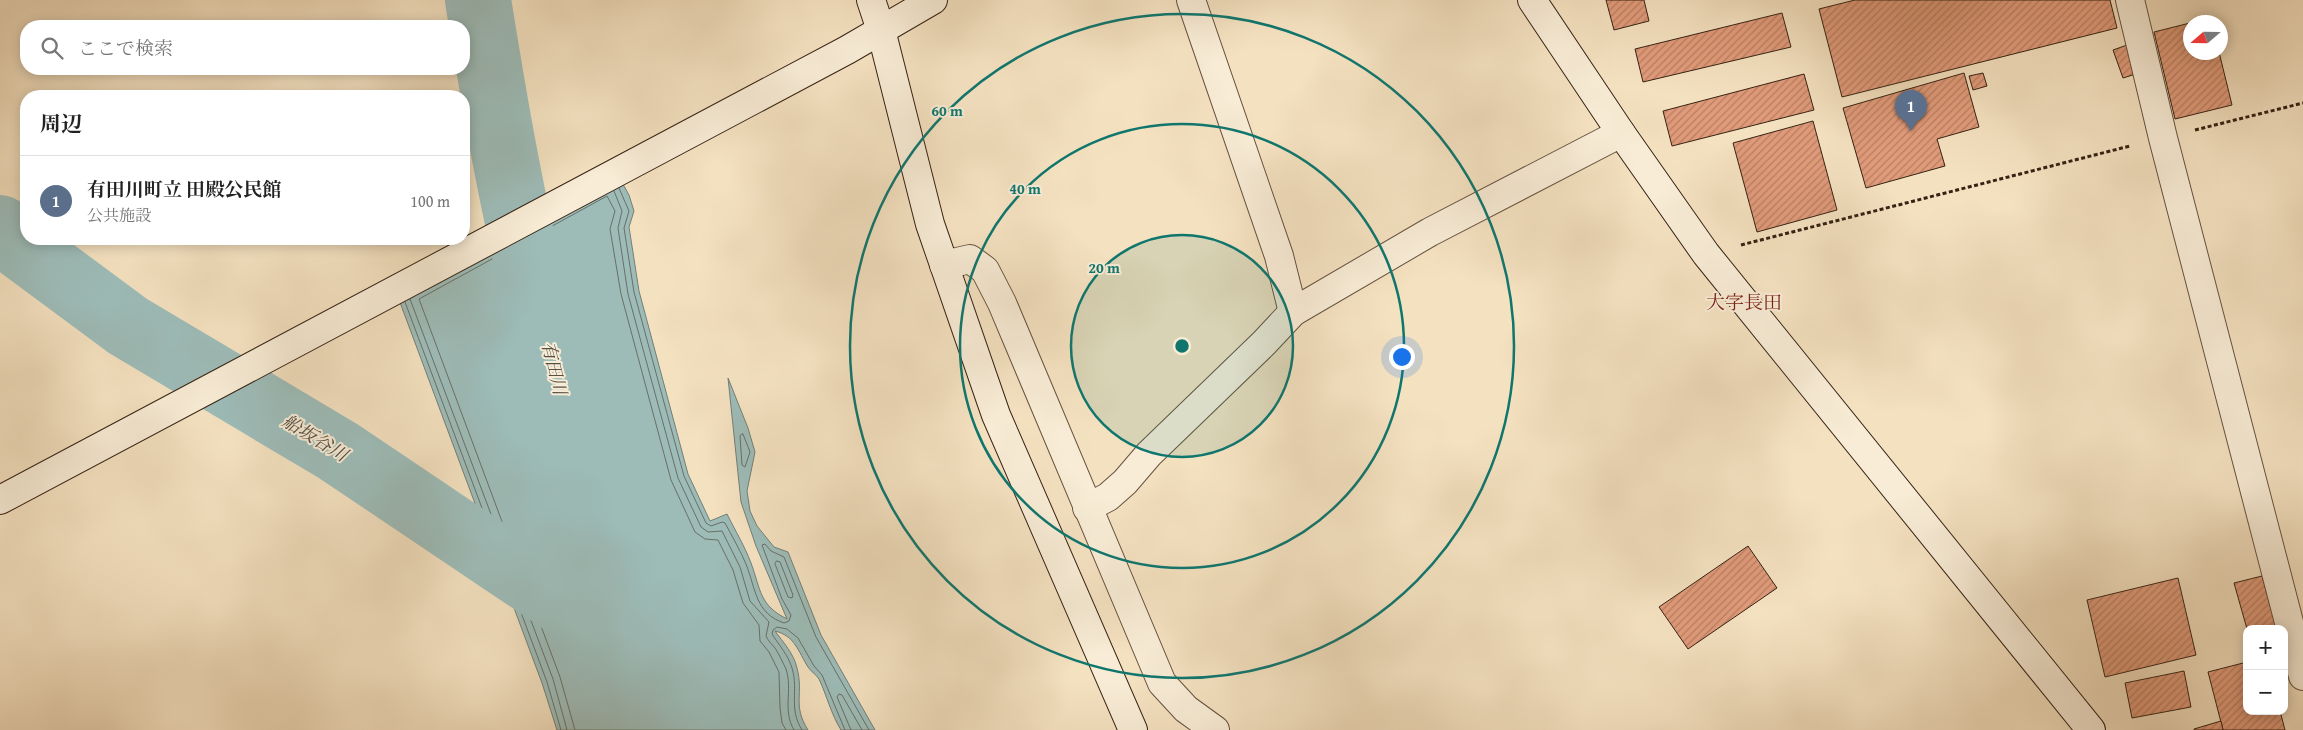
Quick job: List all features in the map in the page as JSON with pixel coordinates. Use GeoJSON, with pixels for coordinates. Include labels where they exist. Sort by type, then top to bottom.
{"type":"FeatureCollection","features":[{"type":"Feature","properties":{"kind":"street"},"geometry":{"type":"LineString","coordinates":[[871,0],[881,30],[930,224],[996,415],[1133,730]]}},
{"type":"Feature","properties":{"kind":"street"},"geometry":{"type":"LineString","coordinates":[[0,500],[847,50],[933,0]]}},
{"type":"Feature","properties":{"kind":"street"},"geometry":{"type":"LineString","coordinates":[[1191,0],[1279,256],[1293,312]]}},
{"type":"Feature","properties":{"kind":"street"},"geometry":{"type":"LineString","coordinates":[[1532,0],[1621,133],[1706,254],[2091,730]]}},
{"type":"Feature","properties":{"kind":"street"},"geometry":{"type":"LineString","coordinates":[[2130,0],[2163,138],[2303,676]]}},
{"type":"Feature","properties":{"kind":"street"},"geometry":{"type":"LineString","coordinates":[[1087,508],[1108,497],[1125,482],[1149,454],[1264,343],[1293,312],[1430,232],[1621,133]]}},
{"type":"Feature","properties":{"kind":"street"},"geometry":{"type":"LineString","coordinates":[[944,265],[970,260],[985,270],[1002,303],[1162,684],[1186,709],[1215,730]]}},
{"type":"Feature","properties":{"kind":"path"},"geometry":{"type":"LineString","coordinates":[[1706,254],[2303,103]]}},
{"type":"Feature","properties":{"kind":"water"},"geometry":{"type":"Polygon","coordinates":[[[615,170],[629,195],[634,211],[629,227],[639,291],[688,474],[710,521],[727,514],[749,557],[762,596],[771,608],[787,619],[756,546],[741,502],[728,378],[748,428],[755,452],[747,491],[750,511],[757,526],[774,547],[788,552],[821,635],[875,730],[841,730],[834,718],[819,679],[809,669],[792,640],[782,633],[775,631],[788,648],[796,663],[799,677],[799,706],[803,721],[808,730],[557,730],[542,683],[395,289],[615,170]]]}},
{"type":"Feature","properties":{"kind":"building"},"geometry":{"type":"Polygon","coordinates":[[[1606,0],[1644,0],[1649,21],[1614,30],[1606,0]]]}},
{"type":"Feature","properties":{"kind":"building"},"geometry":{"type":"Polygon","coordinates":[[[1855,0],[2110,0],[2117,28],[1842,97],[1819,9],[1855,0]]]}},
{"type":"Feature","properties":{"kind":"building"},"geometry":{"type":"Polygon","coordinates":[[[1782,13],[1791,47],[1643,82],[1635,49],[1782,13]]]}},
{"type":"Feature","properties":{"kind":"building"},"geometry":{"type":"Polygon","coordinates":[[[2183,25],[2183,60],[2221,60],[2232,105],[2175,119],[2154,32],[2183,25]]]}},
{"type":"Feature","properties":{"kind":"building"},"geometry":{"type":"Polygon","coordinates":[[[2130,44],[2139,73],[2123,78],[2113,50],[2130,44]]]}},
{"type":"Feature","properties":{"kind":"building"},"geometry":{"type":"Polygon","coordinates":[[[1964,73],[1979,127],[1937,139],[1945,166],[1866,188],[1843,108],[1964,73]]]}},
{"type":"Feature","properties":{"kind":"building"},"geometry":{"type":"Polygon","coordinates":[[[1983,73],[1987,86],[1973,90],[1969,76],[1983,73]]]}},
{"type":"Feature","properties":{"kind":"building"},"geometry":{"type":"Polygon","coordinates":[[[1804,74],[1814,110],[1672,146],[1663,111],[1804,74]]]}},
{"type":"Feature","properties":{"kind":"building"},"geometry":{"type":"Polygon","coordinates":[[[1813,121],[1837,210],[1757,232],[1733,143],[1813,121]]]}},
{"type":"Feature","properties":{"kind":"building"},"geometry":{"type":"Polygon","coordinates":[[[1748,546],[1777,588],[1688,649],[1659,607],[1748,546]]]}},
{"type":"Feature","properties":{"kind":"building"},"geometry":{"type":"Polygon","coordinates":[[[2262,576],[2275,625],[2246,625],[2234,583],[2262,576]]]}},
{"type":"Feature","properties":{"kind":"building"},"geometry":{"type":"Polygon","coordinates":[[[2178,578],[2196,655],[2105,677],[2087,600],[2178,578]]]}},
{"type":"Feature","properties":{"kind":"building"},"geometry":{"type":"Polygon","coordinates":[[[2243,663],[2243,715],[2281,715],[2285,730],[2223,730],[2208,672],[2243,663]]]}},
{"type":"Feature","properties":{"kind":"building"},"geometry":{"type":"Polygon","coordinates":[[[2184,671],[2191,707],[2132,718],[2125,683],[2184,671]]]}},
{"type":"Feature","properties":{"kind":"building"},"geometry":{"type":"Polygon","coordinates":[[[2221,721],[2223,730],[2194,730],[2194,729],[2221,721]]]}},
{"type":"Feature","properties":{"kind":"waterway","name":"有田川"},"geometry":{"type":"LineString","coordinates":[[478,0],[504,150],[536,299]]}},
{"type":"Feature","properties":{"kind":"waterway","name":"船坂谷川"},"geometry":{"type":"LineString","coordinates":[[0,228],[12,240],[128,326],[338,451],[570,607]]}},
{"type":"Feature","properties":{"kind":"place","name":"有田川町立 田殿公民館"},"geometry":{"type":"Point","coordinates":[1911,131]}},
{"type":"Feature","properties":{"kind":"district","name":"大字長田"},"geometry":{"type":"Point","coordinates":[1744,302]}}]}
